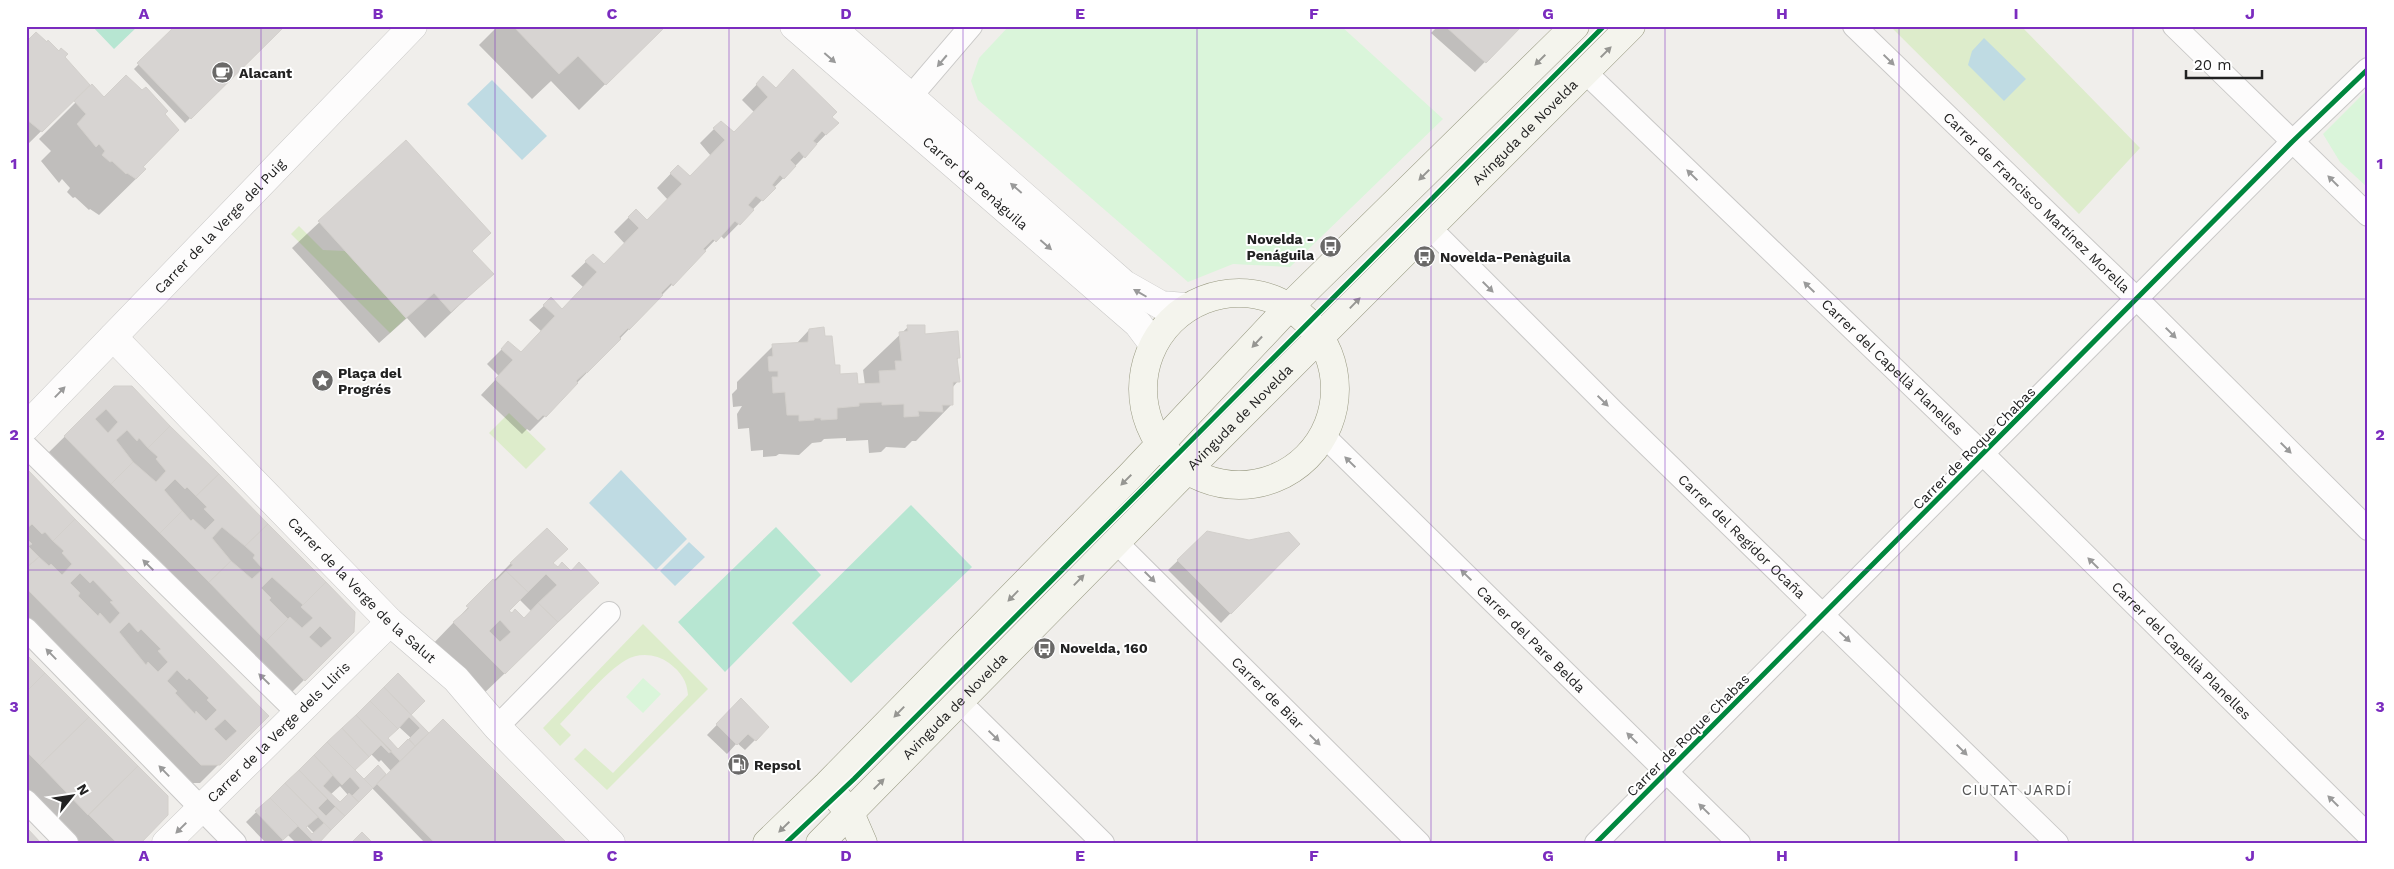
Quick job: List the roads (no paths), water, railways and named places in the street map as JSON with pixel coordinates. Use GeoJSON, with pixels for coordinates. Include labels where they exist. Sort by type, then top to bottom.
{"type":"FeatureCollection","features":[{"type":"Feature","properties":{"kind":"main road"},"geometry":{"type":"LineString","coordinates":[[767,843],[827,786],[1160,445],[1290,306],[1575,26]]}},
{"type":"Feature","properties":{"kind":"main road","name":"Avinguda de Novelda"},"geometry":{"type":"LineString","coordinates":[[820,843],[1187,470],[1631,26]]}},
{"type":"Feature","properties":{"kind":"main road"},"geometry":{"type":"LineString","coordinates":[[1218,294],[1265,295],[1290,306],[1321,338],[1331,358],[1336,384],[1333,412],[1324,436],[1296,467],[1261,483],[1223,484],[1187,470],[1160,445],[1146,414],[1142,379],[1153,344],[1168,323],[1185,307],[1218,294]]}},
{"type":"Feature","properties":{"kind":"main road"},"geometry":{"type":"LineString","coordinates":[[827,786],[850,813],[863,843]]}},
{"type":"Feature","properties":{"kind":"street","name":"Carrer de la Verge del Puig"},"geometry":{"type":"LineString","coordinates":[[26,427],[413,26]]}},
{"type":"Feature","properties":{"kind":"street","name":"Carrer de Penàguila"},"geometry":{"type":"LineString","coordinates":[[794,26],[903,105],[1124,284],[1161,305],[1185,307]]}},
{"type":"Feature","properties":{"kind":"street","name":"Carrer de Penàguila"},"geometry":{"type":"LineString","coordinates":[[830,26],[903,105],[1134,320],[1153,344]]}},
{"type":"Feature","properties":{"kind":"street"},"geometry":{"type":"LineString","coordinates":[[903,105],[971,26]]}},
{"type":"Feature","properties":{"kind":"street","name":"Carrer de Francisco Martínez Morella"},"geometry":{"type":"LineString","coordinates":[[1854,26],[2136,299],[2368,529]]}},
{"type":"Feature","properties":{"kind":"street"},"geometry":{"type":"LineString","coordinates":[[2174,26],[2368,215]]}},
{"type":"Feature","properties":{"kind":"street","name":"Carrer de Roque Chabas"},"geometry":{"type":"LineString","coordinates":[[1596,843],[2292,142],[2368,69]]}},
{"type":"Feature","properties":{"kind":"street","name":"Carrer del Capellà Planelles"},"geometry":{"type":"LineString","coordinates":[[1585,72],[1983,454],[2368,835]]}},
{"type":"Feature","properties":{"kind":"street","name":"Carrer del Regidor Ocaña"},"geometry":{"type":"LineString","coordinates":[[1429,227],[1551,351],[2057,843]]}},
{"type":"Feature","properties":{"kind":"street","name":"Carrer de la Verge de la Salut"},"geometry":{"type":"LineString","coordinates":[[113,337],[390,622],[456,679],[497,727],[611,843]]}},
{"type":"Feature","properties":{"kind":"street","name":"Carrer del Pare Belda"},"geometry":{"type":"LineString","coordinates":[[1324,436],[1739,843]]}},
{"type":"Feature","properties":{"kind":"street"},"geometry":{"type":"LineString","coordinates":[[26,446],[298,713]]}},
{"type":"Feature","properties":{"kind":"street","name":"Carrer de Biar"},"geometry":{"type":"LineString","coordinates":[[1116,542],[1419,843]]}},
{"type":"Feature","properties":{"kind":"street"},"geometry":{"type":"LineString","coordinates":[[497,727],[610,613]]}},
{"type":"Feature","properties":{"kind":"street","name":"Carrer de la Verge dels Lliris"},"geometry":{"type":"LineString","coordinates":[[166,843],[390,622]]}},
{"type":"Feature","properties":{"kind":"street"},"geometry":{"type":"LineString","coordinates":[[26,629],[235,843]]}},
{"type":"Feature","properties":{"kind":"street"},"geometry":{"type":"LineString","coordinates":[[960,702],[1104,843]]}},
{"type":"Feature","properties":{"kind":"street"},"geometry":{"type":"LineString","coordinates":[[26,801],[67,843]]}},
{"type":"Feature","properties":{"kind":"water"},"geometry":{"type":"Polygon","coordinates":[[[1984,38],[2026,79],[2004,101],[1968,65],[1972,51],[1984,38]]]}},
{"type":"Feature","properties":{"kind":"water"},"geometry":{"type":"Polygon","coordinates":[[[492,80],[547,136],[522,160],[467,104],[492,80]]]}},
{"type":"Feature","properties":{"kind":"water"},"geometry":{"type":"Polygon","coordinates":[[[621,470],[687,539],[656,570],[589,503],[621,470]]]}},
{"type":"Feature","properties":{"kind":"water"},"geometry":{"type":"Polygon","coordinates":[[[689,542],[705,557],[675,586],[660,571],[689,542]]]}},
{"type":"Feature","properties":{"kind":"place","name":"Alacant"},"geometry":{"type":"Point","coordinates":[223,73]}},
{"type":"Feature","properties":{"kind":"place","name":"Novelda - Penáguila"},"geometry":{"type":"Point","coordinates":[1330,247]}},
{"type":"Feature","properties":{"kind":"place","name":"Novelda-Penàguila"},"geometry":{"type":"Point","coordinates":[1424,257]}},
{"type":"Feature","properties":{"kind":"place","name":"Plaça del Progrés"},"geometry":{"type":"Point","coordinates":[322,381]}},
{"type":"Feature","properties":{"kind":"place","name":"Novelda, 160"},"geometry":{"type":"Point","coordinates":[1044,648]}},
{"type":"Feature","properties":{"kind":"place","name":"Repsol"},"geometry":{"type":"Point","coordinates":[738,765]}},
{"type":"Feature","properties":{"kind":"district","name":"CIUTAT JARDÍ"},"geometry":{"type":"Point","coordinates":[2017,790]}}]}
